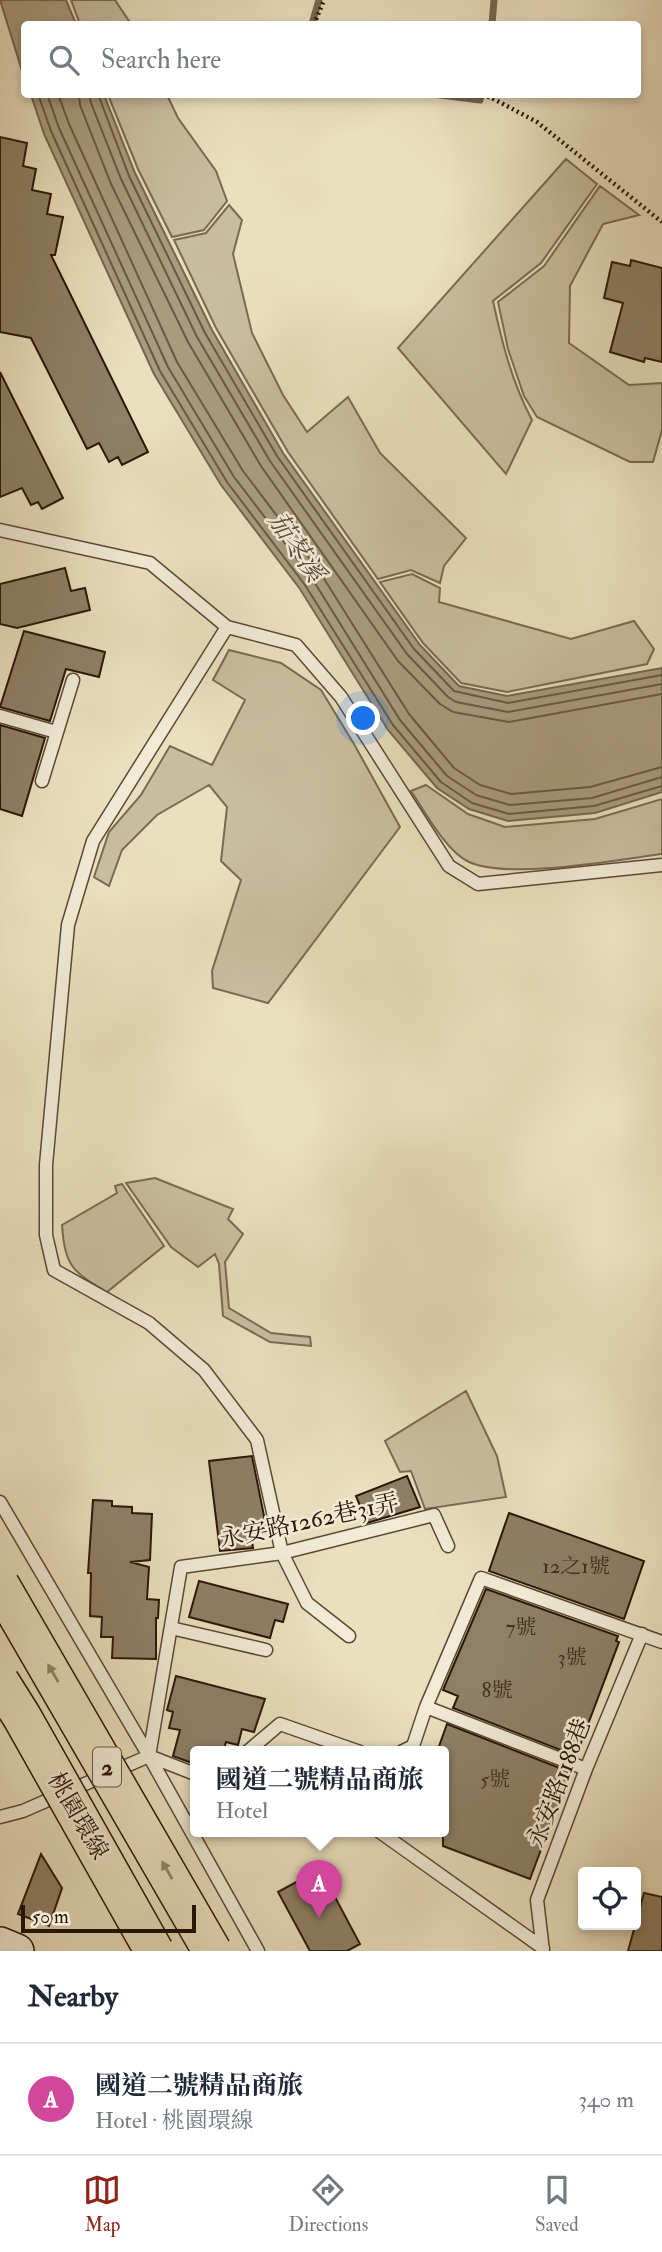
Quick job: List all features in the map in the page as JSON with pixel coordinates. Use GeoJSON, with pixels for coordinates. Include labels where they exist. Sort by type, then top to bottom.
{"type":"FeatureCollection","features":[{"type":"Feature","properties":{"kind":"highway","name":"桃園環線"},"geometry":{"type":"LineString","coordinates":[[0,1585],[212,1951]]}},
{"type":"Feature","properties":{"kind":"highway","name":"桃園環線"},"geometry":{"type":"LineString","coordinates":[[0,1682],[154,1951]]}},
{"type":"Feature","properties":{"kind":"main road"},"geometry":{"type":"LineString","coordinates":[[0,1944],[17,1951]]}},
{"type":"Feature","properties":{"kind":"lane"},"geometry":{"type":"LineString","coordinates":[[0,530],[150,563],[228,627],[296,645],[341,697],[449,866],[478,884],[662,865]]}},
{"type":"Feature","properties":{"kind":"lane"},"geometry":{"type":"LineString","coordinates":[[228,627],[93,841],[68,925],[46,1165],[46,1236],[54,1270],[149,1323],[204,1370],[257,1440],[282,1553],[307,1603],[349,1636]]}},
{"type":"Feature","properties":{"kind":"lane"},"geometry":{"type":"LineString","coordinates":[[42,780],[74,680]]}},
{"type":"Feature","properties":{"kind":"lane"},"geometry":{"type":"LineString","coordinates":[[0,716],[56,732]]}},
{"type":"Feature","properties":{"kind":"lane"},"geometry":{"type":"LineString","coordinates":[[0,1502],[190,1829]]}},
{"type":"Feature","properties":{"kind":"lane","name":"永安路1262巷31弄"},"geometry":{"type":"LineString","coordinates":[[149,1756],[181,1567],[282,1553],[434,1515],[448,1546]]}},
{"type":"Feature","properties":{"kind":"lane"},"geometry":{"type":"LineString","coordinates":[[413,1746],[426,1707],[481,1578],[662,1642]]}},
{"type":"Feature","properties":{"kind":"lane"},"geometry":{"type":"LineString","coordinates":[[171,1628],[266,1650]]}},
{"type":"Feature","properties":{"kind":"lane","name":"永安路1188巷"},"geometry":{"type":"LineString","coordinates":[[543,1949],[537,1899],[586,1769],[642,1634]]}},
{"type":"Feature","properties":{"kind":"lane"},"geometry":{"type":"LineString","coordinates":[[426,1707],[586,1769]]}},
{"type":"Feature","properties":{"kind":"lane"},"geometry":{"type":"LineString","coordinates":[[254,1746],[281,1724],[343,1746]]}},
{"type":"Feature","properties":{"kind":"lane"},"geometry":{"type":"LineString","coordinates":[[0,1817],[23,1811],[149,1756],[190,1772]]}},
{"type":"Feature","properties":{"kind":"lane"},"geometry":{"type":"LineString","coordinates":[[194,1837],[258,1951]]}},
{"type":"Feature","properties":{"kind":"lane"},"geometry":{"type":"LineString","coordinates":[[387,1837],[543,1949]]}},
{"type":"Feature","properties":{"kind":"path"},"geometry":{"type":"LineString","coordinates":[[315,21],[324,0]]}},
{"type":"Feature","properties":{"kind":"path"},"geometry":{"type":"LineString","coordinates":[[492,98],[537,122],[662,222]]}},
{"type":"Feature","properties":{"kind":"shaded area"},"geometry":{"type":"Polygon","coordinates":[[[71,0],[115,0],[129,21],[79,21],[71,0]]]}},
{"type":"Feature","properties":{"kind":"shaded area"},"geometry":{"type":"Polygon","coordinates":[[[109,98],[168,98],[178,118],[216,171],[227,201],[204,230],[172,237],[138,169],[109,98]]]}},
{"type":"Feature","properties":{"kind":"shaded area"},"geometry":{"type":"Polygon","coordinates":[[[566,159],[597,184],[541,263],[493,301],[508,362],[532,420],[506,474],[398,348],[566,159]]]}},
{"type":"Feature","properties":{"kind":"shaded area"},"geometry":{"type":"Polygon","coordinates":[[[600,186],[639,215],[603,224],[570,286],[569,343],[629,385],[662,383],[662,430],[653,462],[630,462],[537,417],[524,396],[508,349],[498,302],[544,266],[600,186]]]}},
{"type":"Feature","properties":{"kind":"shaded area"},"geometry":{"type":"Polygon","coordinates":[[[229,205],[242,220],[233,254],[252,333],[283,395],[307,432],[348,397],[380,453],[466,538],[444,566],[440,583],[411,570],[378,579],[288,452],[216,328],[174,240],[206,233],[229,205]]]}},
{"type":"Feature","properties":{"kind":"shaded area"},"geometry":{"type":"Polygon","coordinates":[[[412,574],[440,588],[439,602],[571,639],[634,621],[654,649],[647,664],[507,692],[461,683],[423,643],[380,582],[412,574]]]}},
{"type":"Feature","properties":{"kind":"shaded area"},"geometry":{"type":"Polygon","coordinates":[[[229,650],[281,663],[321,690],[400,827],[268,1003],[213,988],[212,971],[241,880],[221,861],[227,807],[209,785],[157,815],[122,850],[109,886],[94,877],[109,832],[141,795],[170,746],[212,765],[245,700],[213,680],[229,650]]]}},
{"type":"Feature","properties":{"kind":"shaded area"},"geometry":{"type":"Polygon","coordinates":[[[426,785],[468,814],[505,827],[595,819],[662,799],[662,854],[536,869],[487,867],[469,862],[460,857],[444,840],[411,791],[426,785]]]}},
{"type":"Feature","properties":{"kind":"shaded area"},"geometry":{"type":"Polygon","coordinates":[[[155,1178],[233,1209],[228,1219],[243,1234],[225,1262],[229,1308],[271,1333],[310,1337],[311,1346],[270,1342],[223,1316],[219,1264],[215,1254],[198,1267],[171,1247],[126,1183],[155,1178]]]}},
{"type":"Feature","properties":{"kind":"shaded area"},"geometry":{"type":"Polygon","coordinates":[[[122,1184],[164,1246],[107,1292],[73,1267],[63,1239],[62,1225],[117,1193],[115,1186],[122,1184]]]}},
{"type":"Feature","properties":{"kind":"shaded area"},"geometry":{"type":"Polygon","coordinates":[[[466,1391],[497,1456],[506,1497],[425,1509],[411,1471],[400,1472],[385,1441],[466,1391]]]}},
{"type":"Feature","properties":{"kind":"water"},"geometry":{"type":"Polygon","coordinates":[[[0,0],[66,0],[75,21],[21,21],[21,67],[0,0]]]}},
{"type":"Feature","properties":{"kind":"water","name":"茄苳溪"},"geometry":{"type":"Polygon","coordinates":[[[32,98],[105,98],[135,173],[212,330],[283,453],[420,645],[459,686],[507,696],[662,668],[662,792],[595,813],[508,821],[469,809],[437,788],[388,730],[300,589],[221,485],[154,374],[44,134],[32,98]]]}},
{"type":"Feature","properties":{"kind":"building"},"geometry":{"type":"Polygon","coordinates":[[[0,137],[27,143],[23,166],[36,169],[32,190],[51,194],[47,214],[63,217],[55,255],[51,255],[148,452],[122,465],[118,457],[109,462],[99,443],[87,449],[31,338],[0,332],[0,137]]]}},
{"type":"Feature","properties":{"kind":"building"},"geometry":{"type":"Polygon","coordinates":[[[631,260],[662,268],[662,362],[645,358],[644,362],[610,352],[623,303],[604,298],[612,262],[630,266],[631,260]]]}},
{"type":"Feature","properties":{"kind":"building"},"geometry":{"type":"Polygon","coordinates":[[[0,372],[63,498],[42,509],[38,502],[31,505],[22,488],[0,497],[0,372]]]}},
{"type":"Feature","properties":{"kind":"building"},"geometry":{"type":"Polygon","coordinates":[[[65,568],[71,591],[85,588],[90,610],[17,628],[0,624],[0,584],[65,568]]]}},
{"type":"Feature","properties":{"kind":"building"},"geometry":{"type":"Polygon","coordinates":[[[24,631],[105,652],[99,677],[66,669],[50,721],[0,707],[24,631]]]}},
{"type":"Feature","properties":{"kind":"building"},"geometry":{"type":"Polygon","coordinates":[[[0,725],[45,738],[22,816],[0,809],[0,725]]]}},
{"type":"Feature","properties":{"kind":"building"},"geometry":{"type":"Polygon","coordinates":[[[252,1456],[267,1531],[251,1533],[253,1548],[220,1551],[209,1461],[252,1456]]]}},
{"type":"Feature","properties":{"kind":"building"},"geometry":{"type":"Polygon","coordinates":[[[407,1476],[420,1507],[367,1523],[356,1496],[407,1476]]]}},
{"type":"Feature","properties":{"kind":"building"},"geometry":{"type":"Polygon","coordinates":[[[93,1500],[112,1501],[112,1506],[132,1507],[132,1513],[152,1514],[150,1560],[130,1562],[149,1567],[147,1599],[159,1600],[156,1659],[112,1658],[113,1637],[101,1637],[102,1617],[90,1616],[91,1573],[88,1573],[93,1500]]]}},
{"type":"Feature","properties":{"kind":"building"},"geometry":{"type":"Polygon","coordinates":[[[509,1513],[644,1561],[624,1619],[489,1571],[509,1513]]]}},
{"type":"Feature","properties":{"kind":"building"},"geometry":{"type":"Polygon","coordinates":[[[199,1581],[288,1604],[283,1622],[275,1620],[270,1638],[189,1617],[199,1581]]]}},
{"type":"Feature","properties":{"kind":"building"},"geometry":{"type":"Polygon","coordinates":[[[486,1589],[618,1636],[616,1641],[619,1642],[576,1756],[453,1708],[458,1696],[443,1690],[486,1589]]]}},
{"type":"Feature","properties":{"kind":"building"},"geometry":{"type":"Polygon","coordinates":[[[176,1676],[265,1699],[254,1732],[242,1729],[238,1745],[226,1742],[225,1746],[190,1746],[190,1762],[173,1756],[180,1730],[169,1728],[173,1712],[167,1710],[176,1676]]]}},
{"type":"Feature","properties":{"kind":"building"},"geometry":{"type":"Polygon","coordinates":[[[447,1724],[570,1772],[530,1879],[443,1846],[443,1837],[449,1837],[449,1746],[439,1746],[447,1724]]]}},
{"type":"Feature","properties":{"kind":"building"},"geometry":{"type":"Polygon","coordinates":[[[41,1854],[62,1888],[49,1926],[18,1914],[41,1854]]]}},
{"type":"Feature","properties":{"kind":"building"},"geometry":{"type":"Polygon","coordinates":[[[320,1869],[360,1944],[347,1951],[310,1951],[278,1892],[320,1869]]]}},
{"type":"Feature","properties":{"kind":"building"},"geometry":{"type":"Polygon","coordinates":[[[644,1893],[662,1897],[662,1951],[628,1951],[634,1930],[641,1930],[641,1904],[644,1893]]]}},
{"type":"Feature","properties":{"kind":"waterway"},"geometry":{"type":"LineString","coordinates":[[313,21],[319,0]]}},
{"type":"Feature","properties":{"kind":"waterway"},"geometry":{"type":"LineString","coordinates":[[492,21],[494,0]]}},
{"type":"Feature","properties":{"kind":"waterway"},"geometry":{"type":"LineString","coordinates":[[464,98],[480,100]]}},
{"type":"Feature","properties":{"kind":"place","name":"國道二號精品商旅"},"geometry":{"type":"Point","coordinates":[319,1918]}}]}
